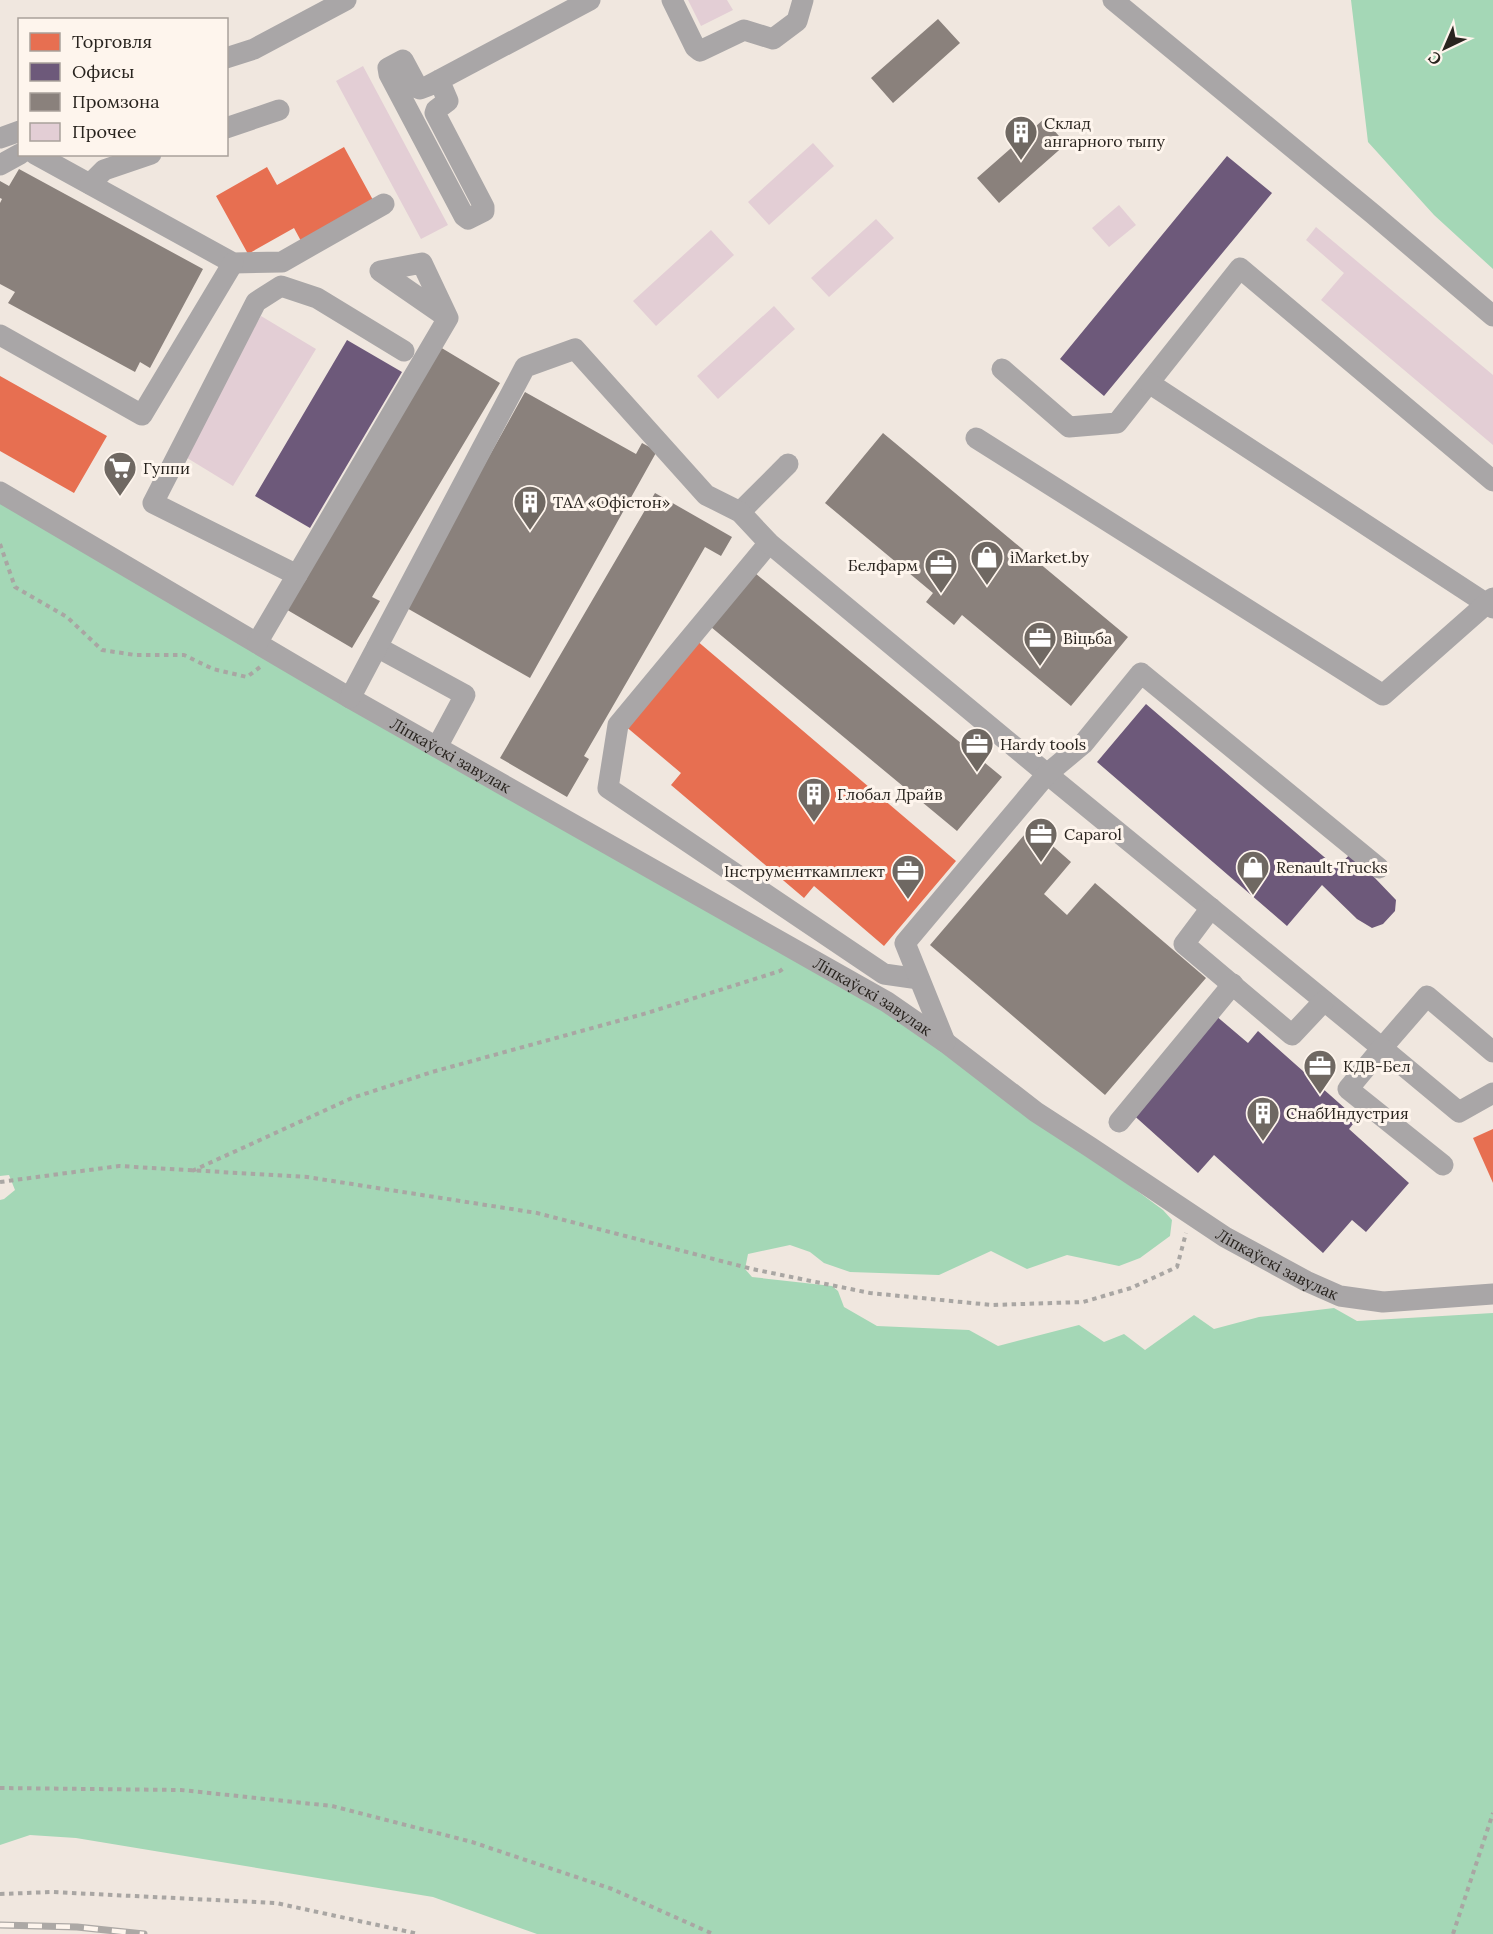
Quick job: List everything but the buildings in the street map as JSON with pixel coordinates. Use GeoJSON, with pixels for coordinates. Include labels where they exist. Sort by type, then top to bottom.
{"type":"FeatureCollection","features":[{"type":"Feature","properties":{"kind":"street"},"geometry":{"type":"LineString","coordinates":[[228,57],[254,49],[346,0]]}},
{"type":"Feature","properties":{"kind":"street"},"geometry":{"type":"LineString","coordinates":[[439,80],[448,101],[435,112],[484,207],[484,211],[468,219],[389,74],[388,68],[403,60],[420,89],[590,0]]}},
{"type":"Feature","properties":{"kind":"street"},"geometry":{"type":"LineString","coordinates":[[660,0],[664,2],[670,0],[695,47],[703,51],[744,30],[773,39],[797,21],[803,0]]}},
{"type":"Feature","properties":{"kind":"street"},"geometry":{"type":"LineString","coordinates":[[1113,0],[1493,316]]}},
{"type":"Feature","properties":{"kind":"street"},"geometry":{"type":"LineString","coordinates":[[228,127],[279,110]]}},
{"type":"Feature","properties":{"kind":"street"},"geometry":{"type":"LineString","coordinates":[[0,138],[18,132]]}},
{"type":"Feature","properties":{"kind":"street"},"geometry":{"type":"LineString","coordinates":[[0,165],[18,155]]}},
{"type":"Feature","properties":{"kind":"street"},"geometry":{"type":"LineString","coordinates":[[39,156],[233,263],[282,262],[384,204]]}},
{"type":"Feature","properties":{"kind":"street"},"geometry":{"type":"LineString","coordinates":[[90,184],[104,171],[145,156]]}},
{"type":"Feature","properties":{"kind":"street"},"geometry":{"type":"LineString","coordinates":[[0,335],[142,415],[233,263]]}},
{"type":"Feature","properties":{"kind":"street"},"geometry":{"type":"LineString","coordinates":[[1002,369],[1069,427],[1117,423],[1240,268],[1493,480]]}},
{"type":"Feature","properties":{"kind":"street"},"geometry":{"type":"LineString","coordinates":[[297,575],[153,503],[256,302],[281,286],[317,298],[404,351]]}},
{"type":"Feature","properties":{"kind":"street"},"geometry":{"type":"LineString","coordinates":[[257,643],[448,318]]}},
{"type":"Feature","properties":{"kind":"street"},"geometry":{"type":"LineString","coordinates":[[350,698],[525,368],[575,349],[706,495],[740,512],[769,543],[1459,1112],[1493,1093]]}},
{"type":"Feature","properties":{"kind":"street"},"geometry":{"type":"LineString","coordinates":[[976,438],[1383,695],[1491,603],[1149,383]]}},
{"type":"Feature","properties":{"kind":"street"},"geometry":{"type":"LineString","coordinates":[[740,512],[788,464]]}},
{"type":"Feature","properties":{"kind":"street","name":"Ліпкаўскі завулак"},"geometry":{"type":"LineString","coordinates":[[0,492],[350,698],[887,1002],[945,1042],[1036,1112],[1225,1237],[1306,1281],[1340,1296],[1383,1302],[1493,1294]]}},
{"type":"Feature","properties":{"kind":"street"},"geometry":{"type":"LineString","coordinates":[[769,543],[618,725],[608,788],[884,974],[919,979]]}},
{"type":"Feature","properties":{"kind":"street"},"geometry":{"type":"LineString","coordinates":[[377,647],[465,695],[437,747]]}},
{"type":"Feature","properties":{"kind":"street"},"geometry":{"type":"LineString","coordinates":[[945,1042],[905,943],[1047,774],[1083,744],[1141,673],[1379,868]]}},
{"type":"Feature","properties":{"kind":"street"},"geometry":{"type":"LineString","coordinates":[[1211,908],[1184,944],[1292,1035],[1324,1001]]}},
{"type":"Feature","properties":{"kind":"street"},"geometry":{"type":"LineString","coordinates":[[1119,1122],[1233,984]]}},
{"type":"Feature","properties":{"kind":"street"},"geometry":{"type":"LineString","coordinates":[[1443,1165],[1348,1089],[1427,996],[1493,1052]]}},
{"type":"Feature","properties":{"kind":"path"},"geometry":{"type":"LineString","coordinates":[[0,544],[15,587],[66,617],[102,650],[135,655],[184,655],[213,669],[247,677],[260,666],[268,669]]}},
{"type":"Feature","properties":{"kind":"path"},"geometry":{"type":"LineString","coordinates":[[192,1171],[351,1098],[432,1072],[647,1013],[780,971],[802,953]]}},
{"type":"Feature","properties":{"kind":"path"},"geometry":{"type":"LineString","coordinates":[[0,1186],[2,1182],[119,1166],[307,1177],[537,1213],[752,1269],[870,1293],[992,1305],[1083,1302],[1140,1284],[1177,1267],[1191,1214]]}},
{"type":"Feature","properties":{"kind":"path"},"geometry":{"type":"LineString","coordinates":[[0,1788],[181,1790],[333,1806],[472,1842],[612,1889],[713,1934]]}},
{"type":"Feature","properties":{"kind":"path"},"geometry":{"type":"LineString","coordinates":[[1453,1934],[1493,1813]]}},
{"type":"Feature","properties":{"kind":"path"},"geometry":{"type":"LineString","coordinates":[[0,1894],[52,1892],[276,1903],[418,1934]]}},
{"type":"Feature","properties":{"kind":"green space"},"geometry":{"type":"Polygon","coordinates":[[[1351,0],[1493,0],[1493,269],[1434,215],[1368,142],[1351,0]]]}},
{"type":"Feature","properties":{"kind":"green space"},"geometry":{"type":"Polygon","coordinates":[[[0,502],[919,1030],[1163,1210],[1172,1220],[1170,1236],[1140,1258],[1119,1266],[1067,1255],[1027,1269],[991,1251],[939,1275],[850,1272],[824,1263],[810,1252],[790,1245],[748,1254],[745,1269],[752,1277],[832,1286],[838,1291],[844,1307],[877,1326],[969,1330],[998,1346],[1079,1325],[1104,1342],[1124,1334],[1145,1350],[1194,1315],[1214,1329],[1259,1317],[1334,1308],[1357,1321],[1493,1313],[1493,1934],[537,1934],[433,1897],[76,1838],[30,1835],[0,1845],[0,1200],[15,1190],[9,1175],[0,1176],[0,502]]]}},
{"type":"Feature","properties":{"kind":"railway"},"geometry":{"type":"LineString","coordinates":[[0,1925],[77,1927],[144,1934]]}},
{"type":"Feature","properties":{"kind":"place","name":"Склад ангарного тыпу"},"geometry":{"type":"Point","coordinates":[1021,161]}},
{"type":"Feature","properties":{"kind":"place","name":"Гуппи"},"geometry":{"type":"Point","coordinates":[120,497]}},
{"type":"Feature","properties":{"kind":"place","name":"ТАА «Офістон»"},"geometry":{"type":"Point","coordinates":[530,531]}},
{"type":"Feature","properties":{"kind":"place","name":"iMarket.by"},"geometry":{"type":"Point","coordinates":[987,586]}},
{"type":"Feature","properties":{"kind":"place","name":"Белфарм"},"geometry":{"type":"Point","coordinates":[941,594]}},
{"type":"Feature","properties":{"kind":"place","name":"Віцьба"},"geometry":{"type":"Point","coordinates":[1040,667]}},
{"type":"Feature","properties":{"kind":"place","name":"Hardy tools"},"geometry":{"type":"Point","coordinates":[977,773]}},
{"type":"Feature","properties":{"kind":"place","name":"Глобал Драйв"},"geometry":{"type":"Point","coordinates":[814,823]}},
{"type":"Feature","properties":{"kind":"place","name":"Caparol"},"geometry":{"type":"Point","coordinates":[1041,863]}},
{"type":"Feature","properties":{"kind":"place","name":"Renault Trucks"},"geometry":{"type":"Point","coordinates":[1253,896]}},
{"type":"Feature","properties":{"kind":"place","name":"Інструменткамплект"},"geometry":{"type":"Point","coordinates":[908,900]}},
{"type":"Feature","properties":{"kind":"place","name":"КДВ-Бел"},"geometry":{"type":"Point","coordinates":[1320,1095]}},
{"type":"Feature","properties":{"kind":"place","name":"СнабИндустрия"},"geometry":{"type":"Point","coordinates":[1263,1142]}}]}
